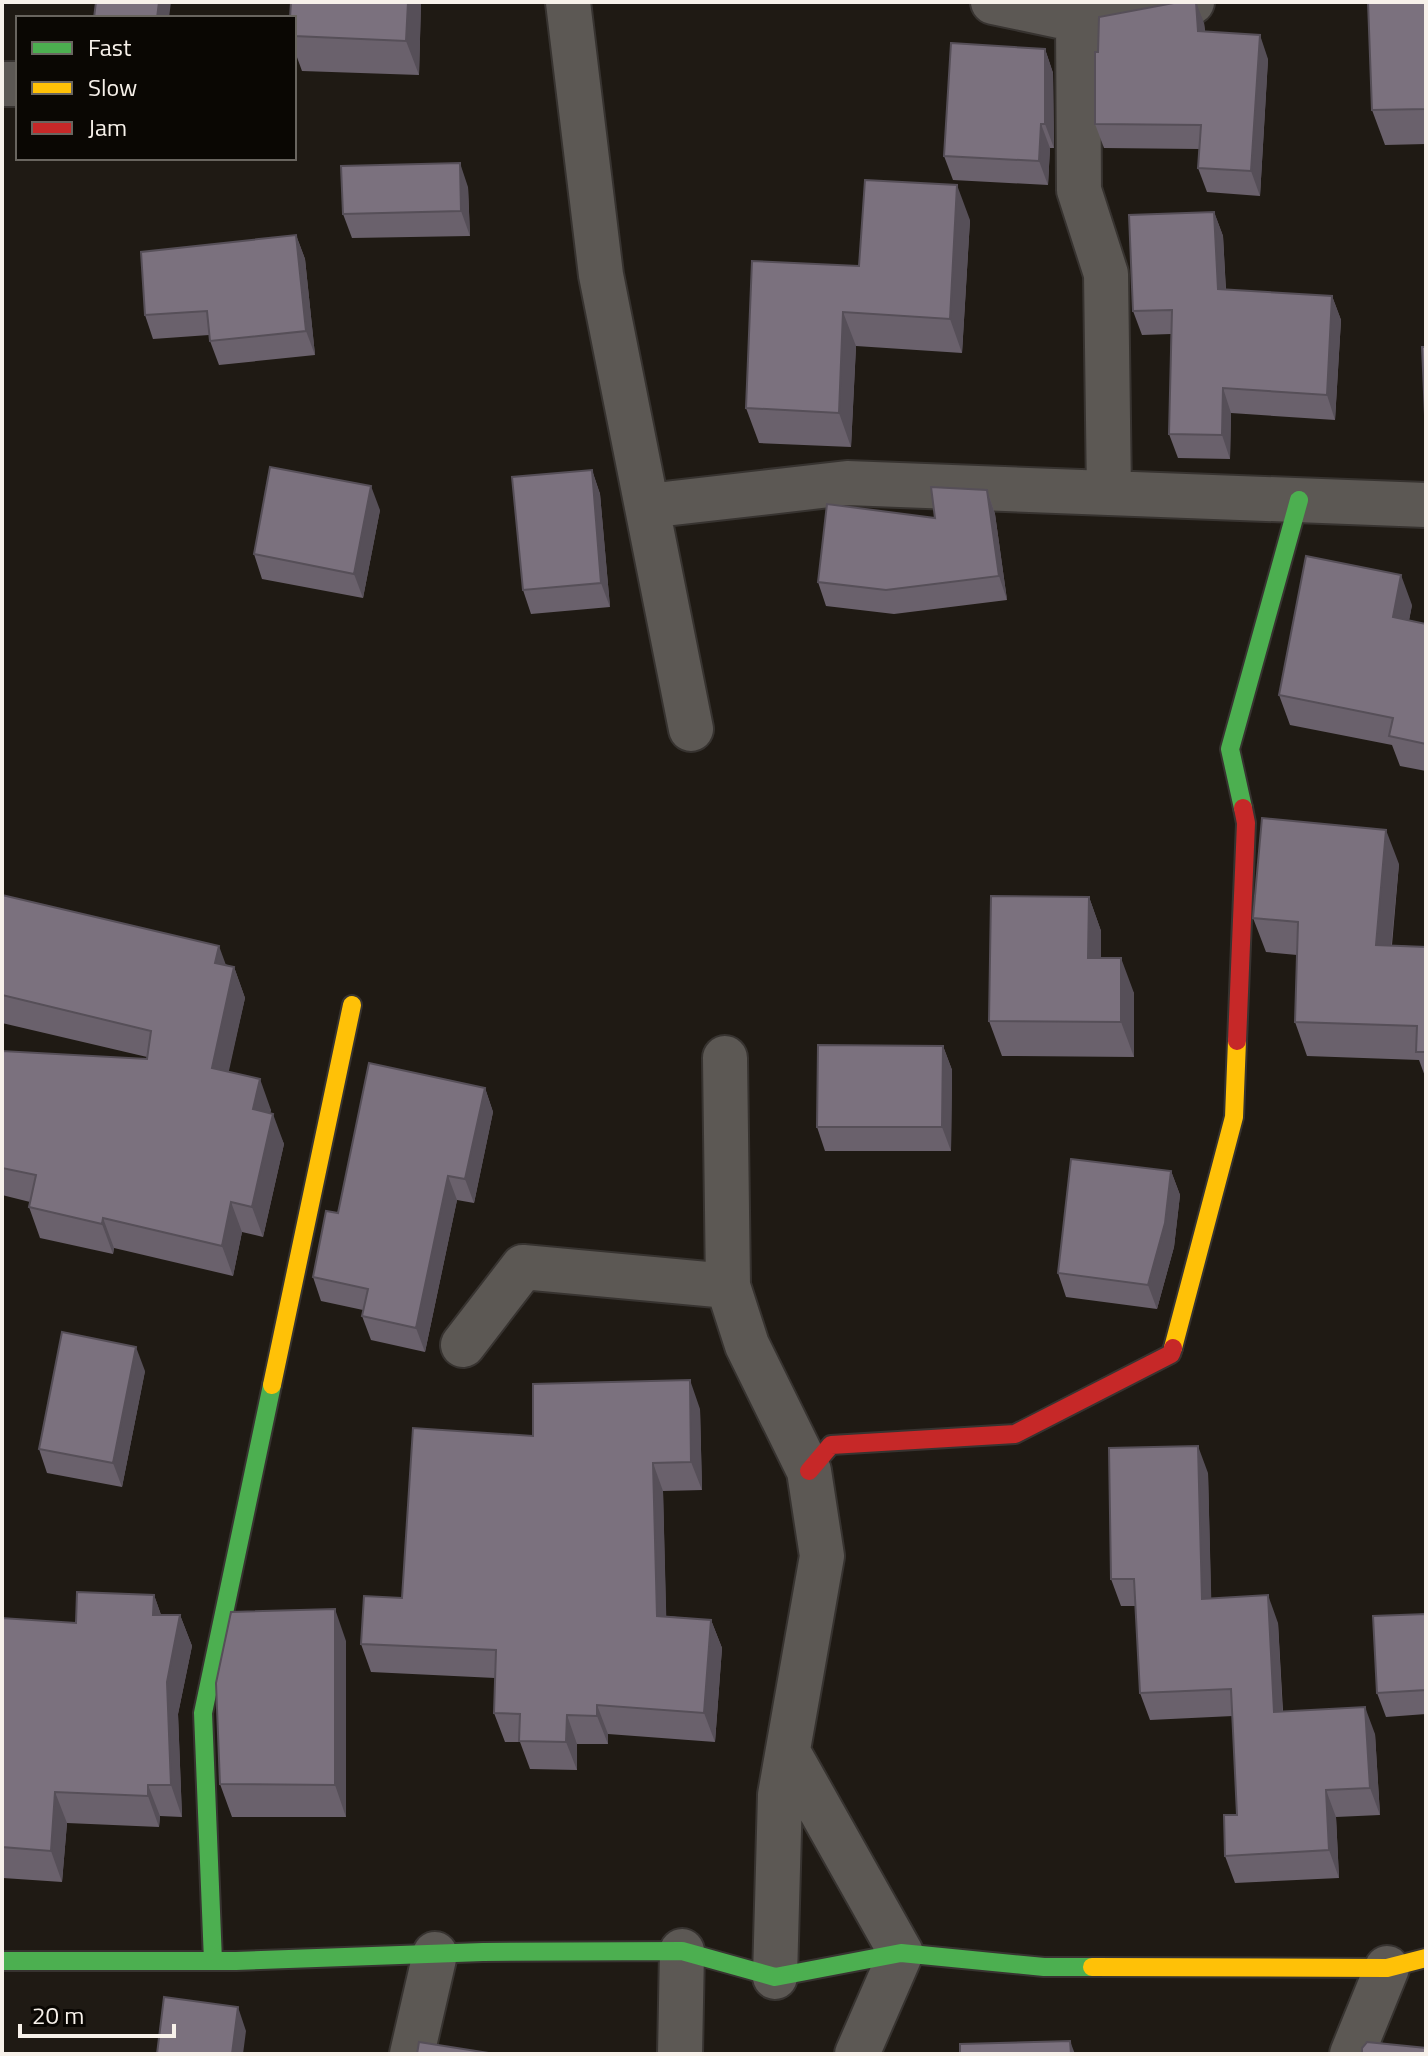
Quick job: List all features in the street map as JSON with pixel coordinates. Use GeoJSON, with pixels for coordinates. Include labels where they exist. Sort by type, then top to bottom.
{"type":"FeatureCollection","features":[{"type":"Feature","properties":{"kind":"street"},"geometry":{"type":"LineString","coordinates":[[568,2],[601,275],[691,729]]}},
{"type":"Feature","properties":{"kind":"street"},"geometry":{"type":"LineString","coordinates":[[993,2],[1078,20],[1192,2]]}},
{"type":"Feature","properties":{"kind":"street"},"geometry":{"type":"LineString","coordinates":[[1078,20],[1079,190],[1106,274],[1109,493]]}},
{"type":"Feature","properties":{"kind":"street"},"geometry":{"type":"LineString","coordinates":[[647,506],[847,483],[1426,505]]}},
{"type":"Feature","properties":{"kind":"street"},"geometry":{"type":"LineString","coordinates":[[809,1471],[831,1445],[1015,1434],[1171,1354],[1234,1117],[1246,823],[1230,749],[1299,500]]}},
{"type":"Feature","properties":{"kind":"street"},"geometry":{"type":"LineString","coordinates":[[213,1961],[203,1713],[352,1005]]}},
{"type":"Feature","properties":{"kind":"street"},"geometry":{"type":"LineString","coordinates":[[725,1058],[728,1286],[747,1345],[809,1471],[822,1556],[780,1795],[775,1977]]}},
{"type":"Feature","properties":{"kind":"street"},"geometry":{"type":"LineString","coordinates":[[463,1345],[523,1267],[728,1286]]}},
{"type":"Feature","properties":{"kind":"street"},"geometry":{"type":"LineString","coordinates":[[788,1752],[901,1953]]}},
{"type":"Feature","properties":{"kind":"street"},"geometry":{"type":"LineString","coordinates":[[2,1961],[213,1961],[682,1951],[775,1977],[901,1953],[1044,1967],[1407,1963]]}},
{"type":"Feature","properties":{"kind":"street"},"geometry":{"type":"LineString","coordinates":[[680,2054],[682,1951]]}},
{"type":"Feature","properties":{"kind":"street"},"geometry":{"type":"LineString","coordinates":[[857,2054],[901,1953]]}},
{"type":"Feature","properties":{"kind":"street"},"geometry":{"type":"LineString","coordinates":[[412,2054],[435,1954]]}},
{"type":"Feature","properties":{"kind":"street"},"geometry":{"type":"LineString","coordinates":[[1352,2054],[1407,1963]]}},
{"type":"Feature","properties":{"kind":"building"},"geometry":{"type":"Polygon","coordinates":[[[96,2],[159,2],[157,16],[94,16],[96,2]]]}},
{"type":"Feature","properties":{"kind":"building"},"geometry":{"type":"Polygon","coordinates":[[[291,2],[408,2],[406,41],[296,36],[296,16],[290,16],[291,2]]]}},
{"type":"Feature","properties":{"kind":"building"},"geometry":{"type":"Polygon","coordinates":[[[1179,2],[1196,2],[1198,31],[1260,35],[1251,171],[1198,168],[1201,125],[1095,124],[1095,52],[1098,52],[1099,17],[1179,2]]]}},
{"type":"Feature","properties":{"kind":"building"},"geometry":{"type":"Polygon","coordinates":[[[1368,2],[1426,2],[1426,109],[1372,110],[1368,2]]]}},
{"type":"Feature","properties":{"kind":"building"},"geometry":{"type":"Polygon","coordinates":[[[951,43],[1045,49],[1045,124],[1041,124],[1039,161],[944,156],[951,43]]]}},
{"type":"Feature","properties":{"kind":"building"},"geometry":{"type":"Polygon","coordinates":[[[460,163],[461,211],[343,214],[341,166],[460,163]]]}},
{"type":"Feature","properties":{"kind":"building"},"geometry":{"type":"Polygon","coordinates":[[[865,180],[957,185],[950,319],[843,312],[839,413],[746,408],[752,261],[859,266],[865,180]]]}},
{"type":"Feature","properties":{"kind":"building"},"geometry":{"type":"Polygon","coordinates":[[[1214,212],[1218,289],[1332,296],[1327,395],[1223,388],[1222,435],[1169,434],[1172,310],[1133,311],[1129,215],[1214,212]]]}},
{"type":"Feature","properties":{"kind":"building"},"geometry":{"type":"Polygon","coordinates":[[[296,235],[306,331],[210,341],[207,311],[145,315],[141,252],[296,235]]]}},
{"type":"Feature","properties":{"kind":"building"},"geometry":{"type":"Polygon","coordinates":[[[1422,347],[1426,347],[1426,438],[1422,347]]]}},
{"type":"Feature","properties":{"kind":"building"},"geometry":{"type":"Polygon","coordinates":[[[270,467],[371,486],[354,574],[254,554],[270,467]]]}},
{"type":"Feature","properties":{"kind":"building"},"geometry":{"type":"Polygon","coordinates":[[[592,470],[601,583],[523,590],[512,477],[592,470]]]}},
{"type":"Feature","properties":{"kind":"building"},"geometry":{"type":"Polygon","coordinates":[[[931,487],[987,490],[999,576],[886,590],[818,582],[827,504],[935,518],[931,487]]]}},
{"type":"Feature","properties":{"kind":"building"},"geometry":{"type":"Polygon","coordinates":[[[1306,556],[1401,575],[1393,617],[1426,624],[1426,744],[1389,736],[1393,718],[1279,695],[1306,556]]]}},
{"type":"Feature","properties":{"kind":"building"},"geometry":{"type":"Polygon","coordinates":[[[1262,818],[1386,830],[1376,945],[1426,947],[1426,1052],[1416,1052],[1417,1026],[1295,1022],[1298,922],[1253,918],[1262,818]]]}},
{"type":"Feature","properties":{"kind":"building"},"geometry":{"type":"Polygon","coordinates":[[[2,895],[219,946],[215,963],[234,967],[212,1068],[260,1079],[253,1109],[273,1114],[252,1207],[231,1202],[222,1246],[103,1218],[102,1224],[29,1207],[36,1175],[2,1168],[2,1051],[147,1059],[151,1031],[2,995],[2,895]]]}},
{"type":"Feature","properties":{"kind":"building"},"geometry":{"type":"Polygon","coordinates":[[[991,896],[1089,897],[1088,958],[1121,958],[1121,1022],[989,1021],[991,896]]]}},
{"type":"Feature","properties":{"kind":"building"},"geometry":{"type":"Polygon","coordinates":[[[818,1045],[943,1046],[942,1127],[817,1127],[818,1045]]]}},
{"type":"Feature","properties":{"kind":"building"},"geometry":{"type":"Polygon","coordinates":[[[369,1063],[485,1088],[465,1179],[448,1176],[416,1328],[362,1316],[368,1289],[313,1277],[326,1211],[338,1213],[369,1063]]]}},
{"type":"Feature","properties":{"kind":"building"},"geometry":{"type":"Polygon","coordinates":[[[1071,1159],[1171,1171],[1165,1223],[1148,1285],[1058,1273],[1071,1159]]]}},
{"type":"Feature","properties":{"kind":"building"},"geometry":{"type":"Polygon","coordinates":[[[62,1332],[136,1347],[113,1463],[39,1449],[62,1332]]]}},
{"type":"Feature","properties":{"kind":"building"},"geometry":{"type":"Polygon","coordinates":[[[690,1380],[691,1462],[653,1463],[657,1616],[711,1620],[704,1713],[597,1705],[597,1716],[567,1715],[566,1742],[519,1741],[520,1714],[494,1713],[496,1650],[361,1644],[364,1596],[402,1598],[413,1428],[533,1436],[533,1384],[690,1380]]]}},
{"type":"Feature","properties":{"kind":"building"},"geometry":{"type":"Polygon","coordinates":[[[1198,1446],[1202,1599],[1268,1595],[1274,1712],[1365,1707],[1370,1788],[1326,1790],[1329,1850],[1225,1856],[1224,1815],[1237,1815],[1231,1689],[1140,1693],[1134,1579],[1111,1579],[1109,1448],[1198,1446]]]}},
{"type":"Feature","properties":{"kind":"building"},"geometry":{"type":"Polygon","coordinates":[[[77,1592],[154,1595],[153,1615],[180,1615],[167,1682],[171,1785],[148,1785],[148,1796],[55,1792],[51,1851],[2,1847],[2,1618],[76,1623],[77,1592]]]}},
{"type":"Feature","properties":{"kind":"building"},"geometry":{"type":"Polygon","coordinates":[[[335,1609],[335,1785],[220,1784],[216,1683],[231,1612],[335,1609]]]}},
{"type":"Feature","properties":{"kind":"building"},"geometry":{"type":"Polygon","coordinates":[[[1426,1614],[1426,1690],[1377,1693],[1373,1616],[1426,1614]]]}},
{"type":"Feature","properties":{"kind":"building"},"geometry":{"type":"Polygon","coordinates":[[[164,1997],[238,2007],[232,2054],[157,2054],[164,1997]]]}},
{"type":"Feature","properties":{"kind":"building"},"geometry":{"type":"Polygon","coordinates":[[[1070,2041],[1071,2054],[960,2054],[960,2044],[1070,2041]]]}},
{"type":"Feature","properties":{"kind":"building"},"geometry":{"type":"Polygon","coordinates":[[[419,2042],[495,2054],[417,2054],[419,2042]]]}},
{"type":"Feature","properties":{"kind":"building"},"geometry":{"type":"Polygon","coordinates":[[[1367,2042],[1426,2048],[1426,2054],[1362,2054],[1367,2042]]]}},
{"type":"Feature","properties":{"kind":"traffic: fast"},"geometry":{"type":"LineString","coordinates":[[1243,808],[1230,749],[1299,500]]}},
{"type":"Feature","properties":{"kind":"traffic: fast"},"geometry":{"type":"LineString","coordinates":[[213,1961],[203,1713],[272,1385]]}},
{"type":"Feature","properties":{"kind":"traffic: fast"},"geometry":{"type":"LineString","coordinates":[[2,1961],[236,1961],[483,1952],[682,1951],[775,1977],[901,1953],[1044,1967],[1092,1967]]}},
{"type":"Feature","properties":{"kind":"traffic: slow"},"geometry":{"type":"LineString","coordinates":[[272,1385],[352,1005]]}},
{"type":"Feature","properties":{"kind":"traffic: slow"},"geometry":{"type":"LineString","coordinates":[[1173,1348],[1234,1117],[1237,1041]]}},
{"type":"Feature","properties":{"kind":"traffic: slow"},"geometry":{"type":"LineString","coordinates":[[1092,1967],[1387,1968],[1426,1958]]}},
{"type":"Feature","properties":{"kind":"traffic: jam"},"geometry":{"type":"LineString","coordinates":[[1237,1041],[1246,823],[1243,808]]}},
{"type":"Feature","properties":{"kind":"traffic: jam"},"geometry":{"type":"LineString","coordinates":[[809,1471],[831,1445],[1015,1434],[1171,1354],[1173,1348]]}}]}
